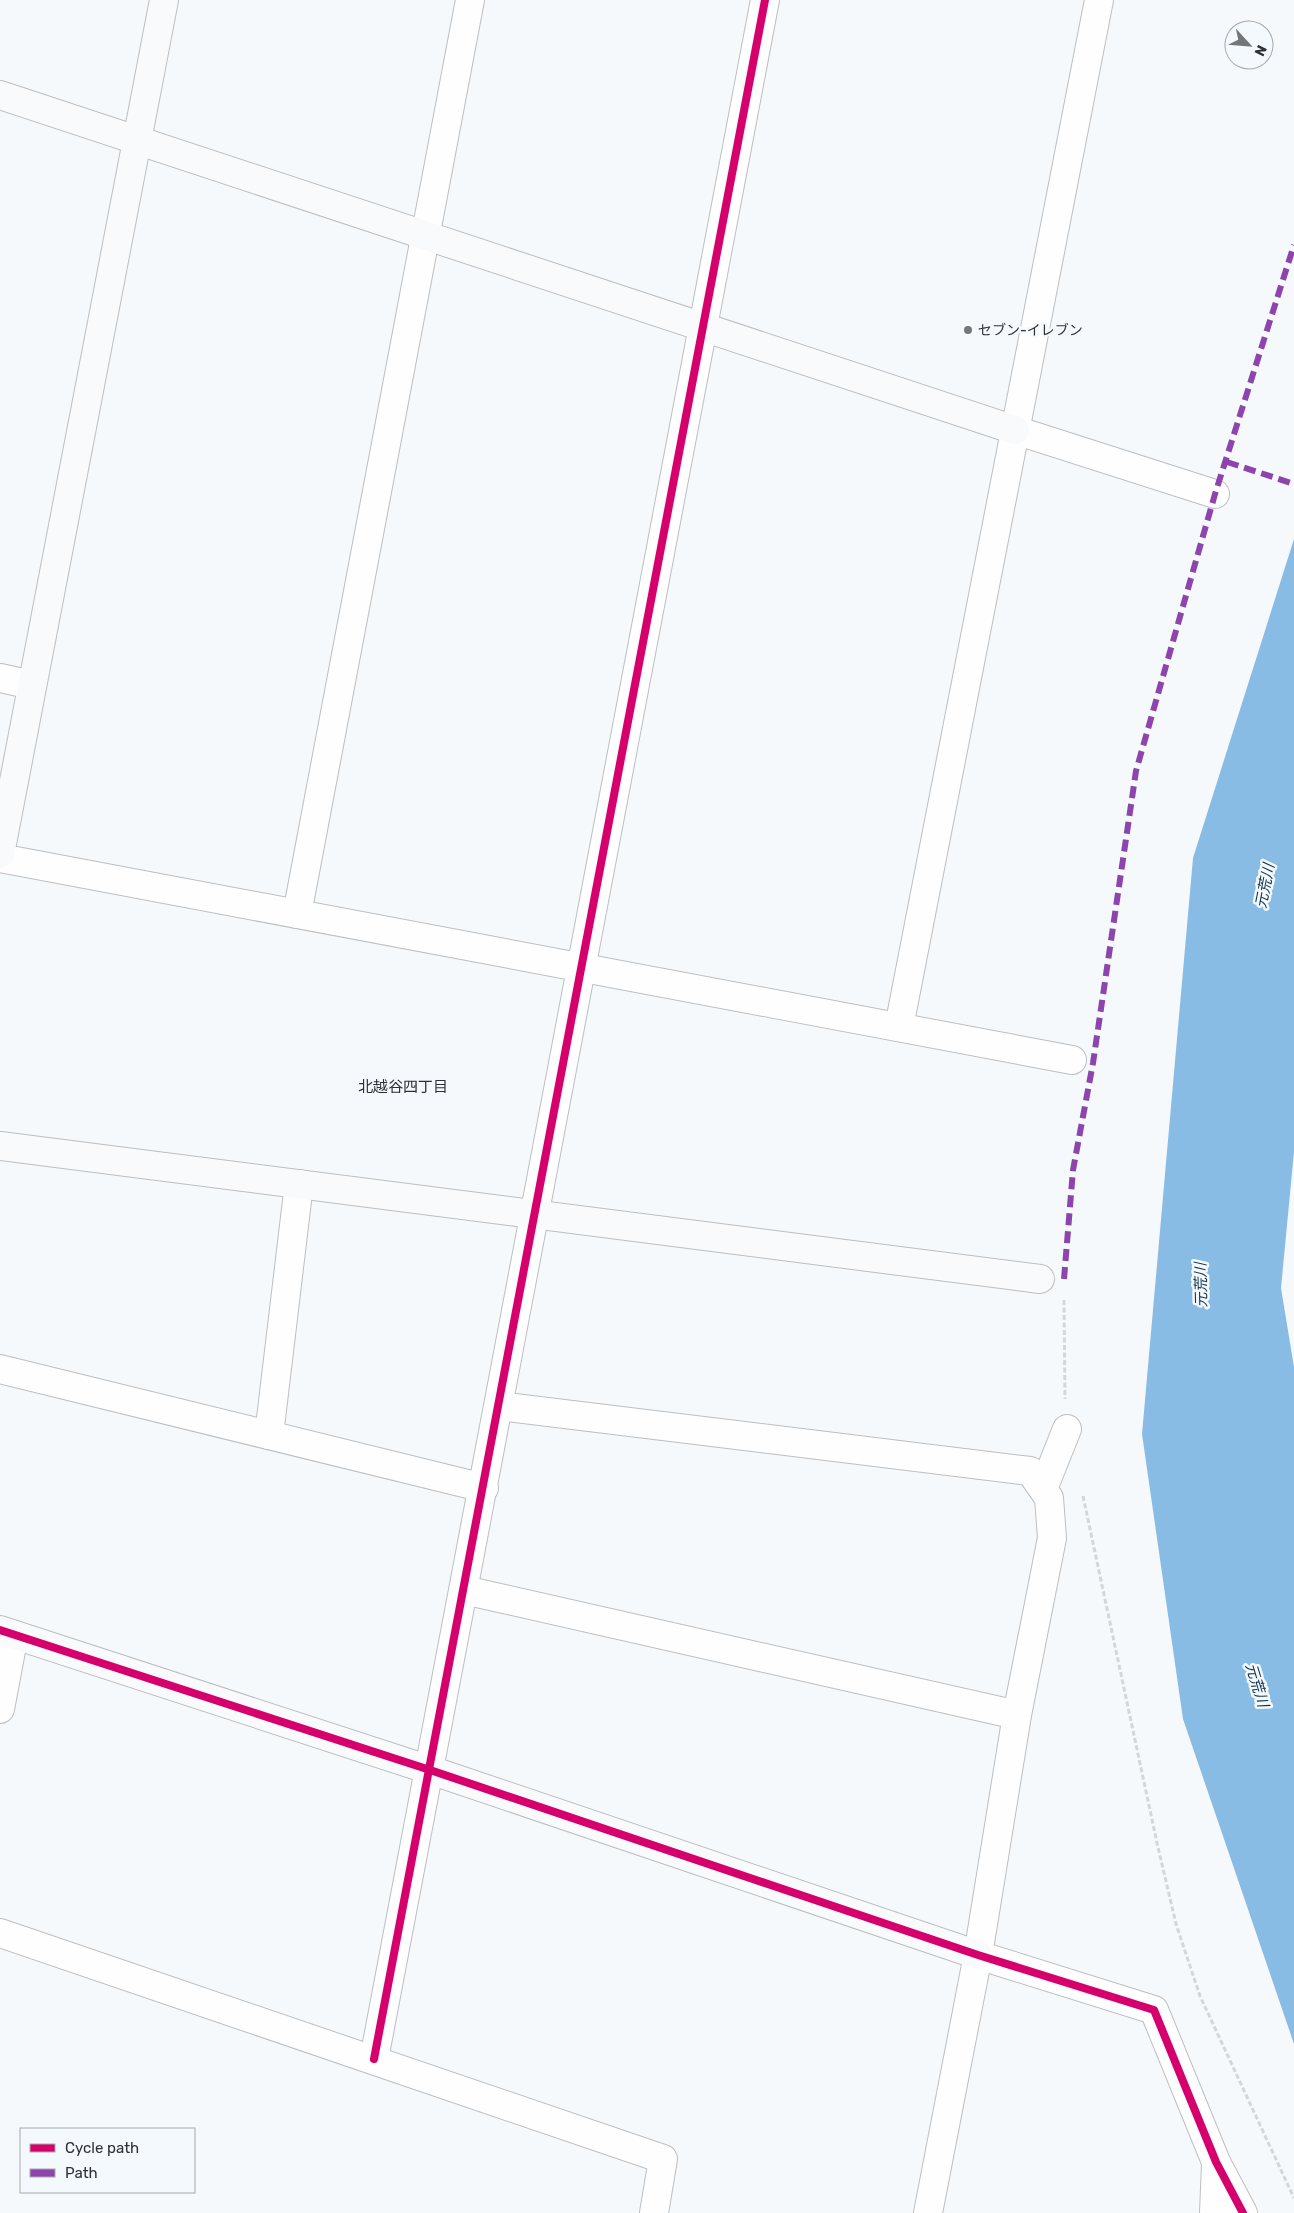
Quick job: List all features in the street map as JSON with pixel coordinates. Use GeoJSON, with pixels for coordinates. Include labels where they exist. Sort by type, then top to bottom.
{"type":"FeatureCollection","features":[{"type":"Feature","properties":{"kind":"street"},"geometry":{"type":"LineString","coordinates":[[164,0],[0,856],[1072,1060]]}},
{"type":"Feature","properties":{"kind":"street"},"geometry":{"type":"LineString","coordinates":[[297,914],[470,0]]}},
{"type":"Feature","properties":{"kind":"street"},"geometry":{"type":"LineString","coordinates":[[374,2059],[484,1488],[765,0]]}},
{"type":"Feature","properties":{"kind":"street"},"geometry":{"type":"LineString","coordinates":[[899,1027],[1099,0]]}},
{"type":"Feature","properties":{"kind":"street"},"geometry":{"type":"LineString","coordinates":[[0,95],[704,328],[1215,494]]}},
{"type":"Feature","properties":{"kind":"street"},"geometry":{"type":"LineString","coordinates":[[0,678],[32,685]]}},
{"type":"Feature","properties":{"kind":"street"},"geometry":{"type":"LineString","coordinates":[[0,1146],[1040,1278]]}},
{"type":"Feature","properties":{"kind":"street"},"geometry":{"type":"LineString","coordinates":[[269,1435],[299,1184]]}},
{"type":"Feature","properties":{"kind":"street"},"geometry":{"type":"LineString","coordinates":[[0,1369],[484,1488]]}},
{"type":"Feature","properties":{"kind":"street"},"geometry":{"type":"LineString","coordinates":[[499,1406],[1030,1471],[1060,1488]]}},
{"type":"Feature","properties":{"kind":"street"},"geometry":{"type":"LineString","coordinates":[[928,2213],[978,1955],[1017,1715],[1052,1538],[1050,1498],[1060,1488],[1067,1429]]}},
{"type":"Feature","properties":{"kind":"street"},"geometry":{"type":"LineString","coordinates":[[464,1590],[1017,1715]]}},
{"type":"Feature","properties":{"kind":"street"},"geometry":{"type":"LineString","coordinates":[[0,1709],[7,1633],[430,1770],[978,1955],[1154,2010],[1216,2162],[1243,2213]]}},
{"type":"Feature","properties":{"kind":"street"},"geometry":{"type":"LineString","coordinates":[[0,1933],[664,2159],[654,2213]]}},
{"type":"Feature","properties":{"kind":"street"},"geometry":{"type":"LineString","coordinates":[[1214,2213],[1216,2162]]}},
{"type":"Feature","properties":{"kind":"path"},"geometry":{"type":"LineString","coordinates":[[1064,1299],[1065,1417],[1067,1429]]}},
{"type":"Feature","properties":{"kind":"path"},"geometry":{"type":"LineString","coordinates":[[1060,1488],[1157,1843],[1176,1924],[1200,1996],[1294,2198]]}},
{"type":"Feature","properties":{"kind":"water","name":"元荒川"},"geometry":{"type":"Polygon","coordinates":[[[1294,539],[1294,1152],[1281,1288],[1294,1367],[1294,2044],[1183,1719],[1142,1434],[1193,858],[1294,539]]]}},
{"type":"Feature","properties":{"kind":"marked path"},"geometry":{"type":"LineString","coordinates":[[1064,1279],[1073,1170],[1093,1063],[1136,771],[1215,494],[1294,245]]}},
{"type":"Feature","properties":{"kind":"marked path"},"geometry":{"type":"LineString","coordinates":[[1227,462],[1294,484]]}},
{"type":"Feature","properties":{"kind":"cycle path"},"geometry":{"type":"LineString","coordinates":[[374,2059],[765,0]]}},
{"type":"Feature","properties":{"kind":"cycle path"},"geometry":{"type":"LineString","coordinates":[[0,1630],[430,1770],[978,1955],[1154,2010],[1216,2162],[1243,2213]]}},
{"type":"Feature","properties":{"kind":"place","name":"セブン-イレブン"},"geometry":{"type":"Point","coordinates":[968,330]}},
{"type":"Feature","properties":{"kind":"district","name":"北越谷四丁目"},"geometry":{"type":"Point","coordinates":[403,1087]}}]}
